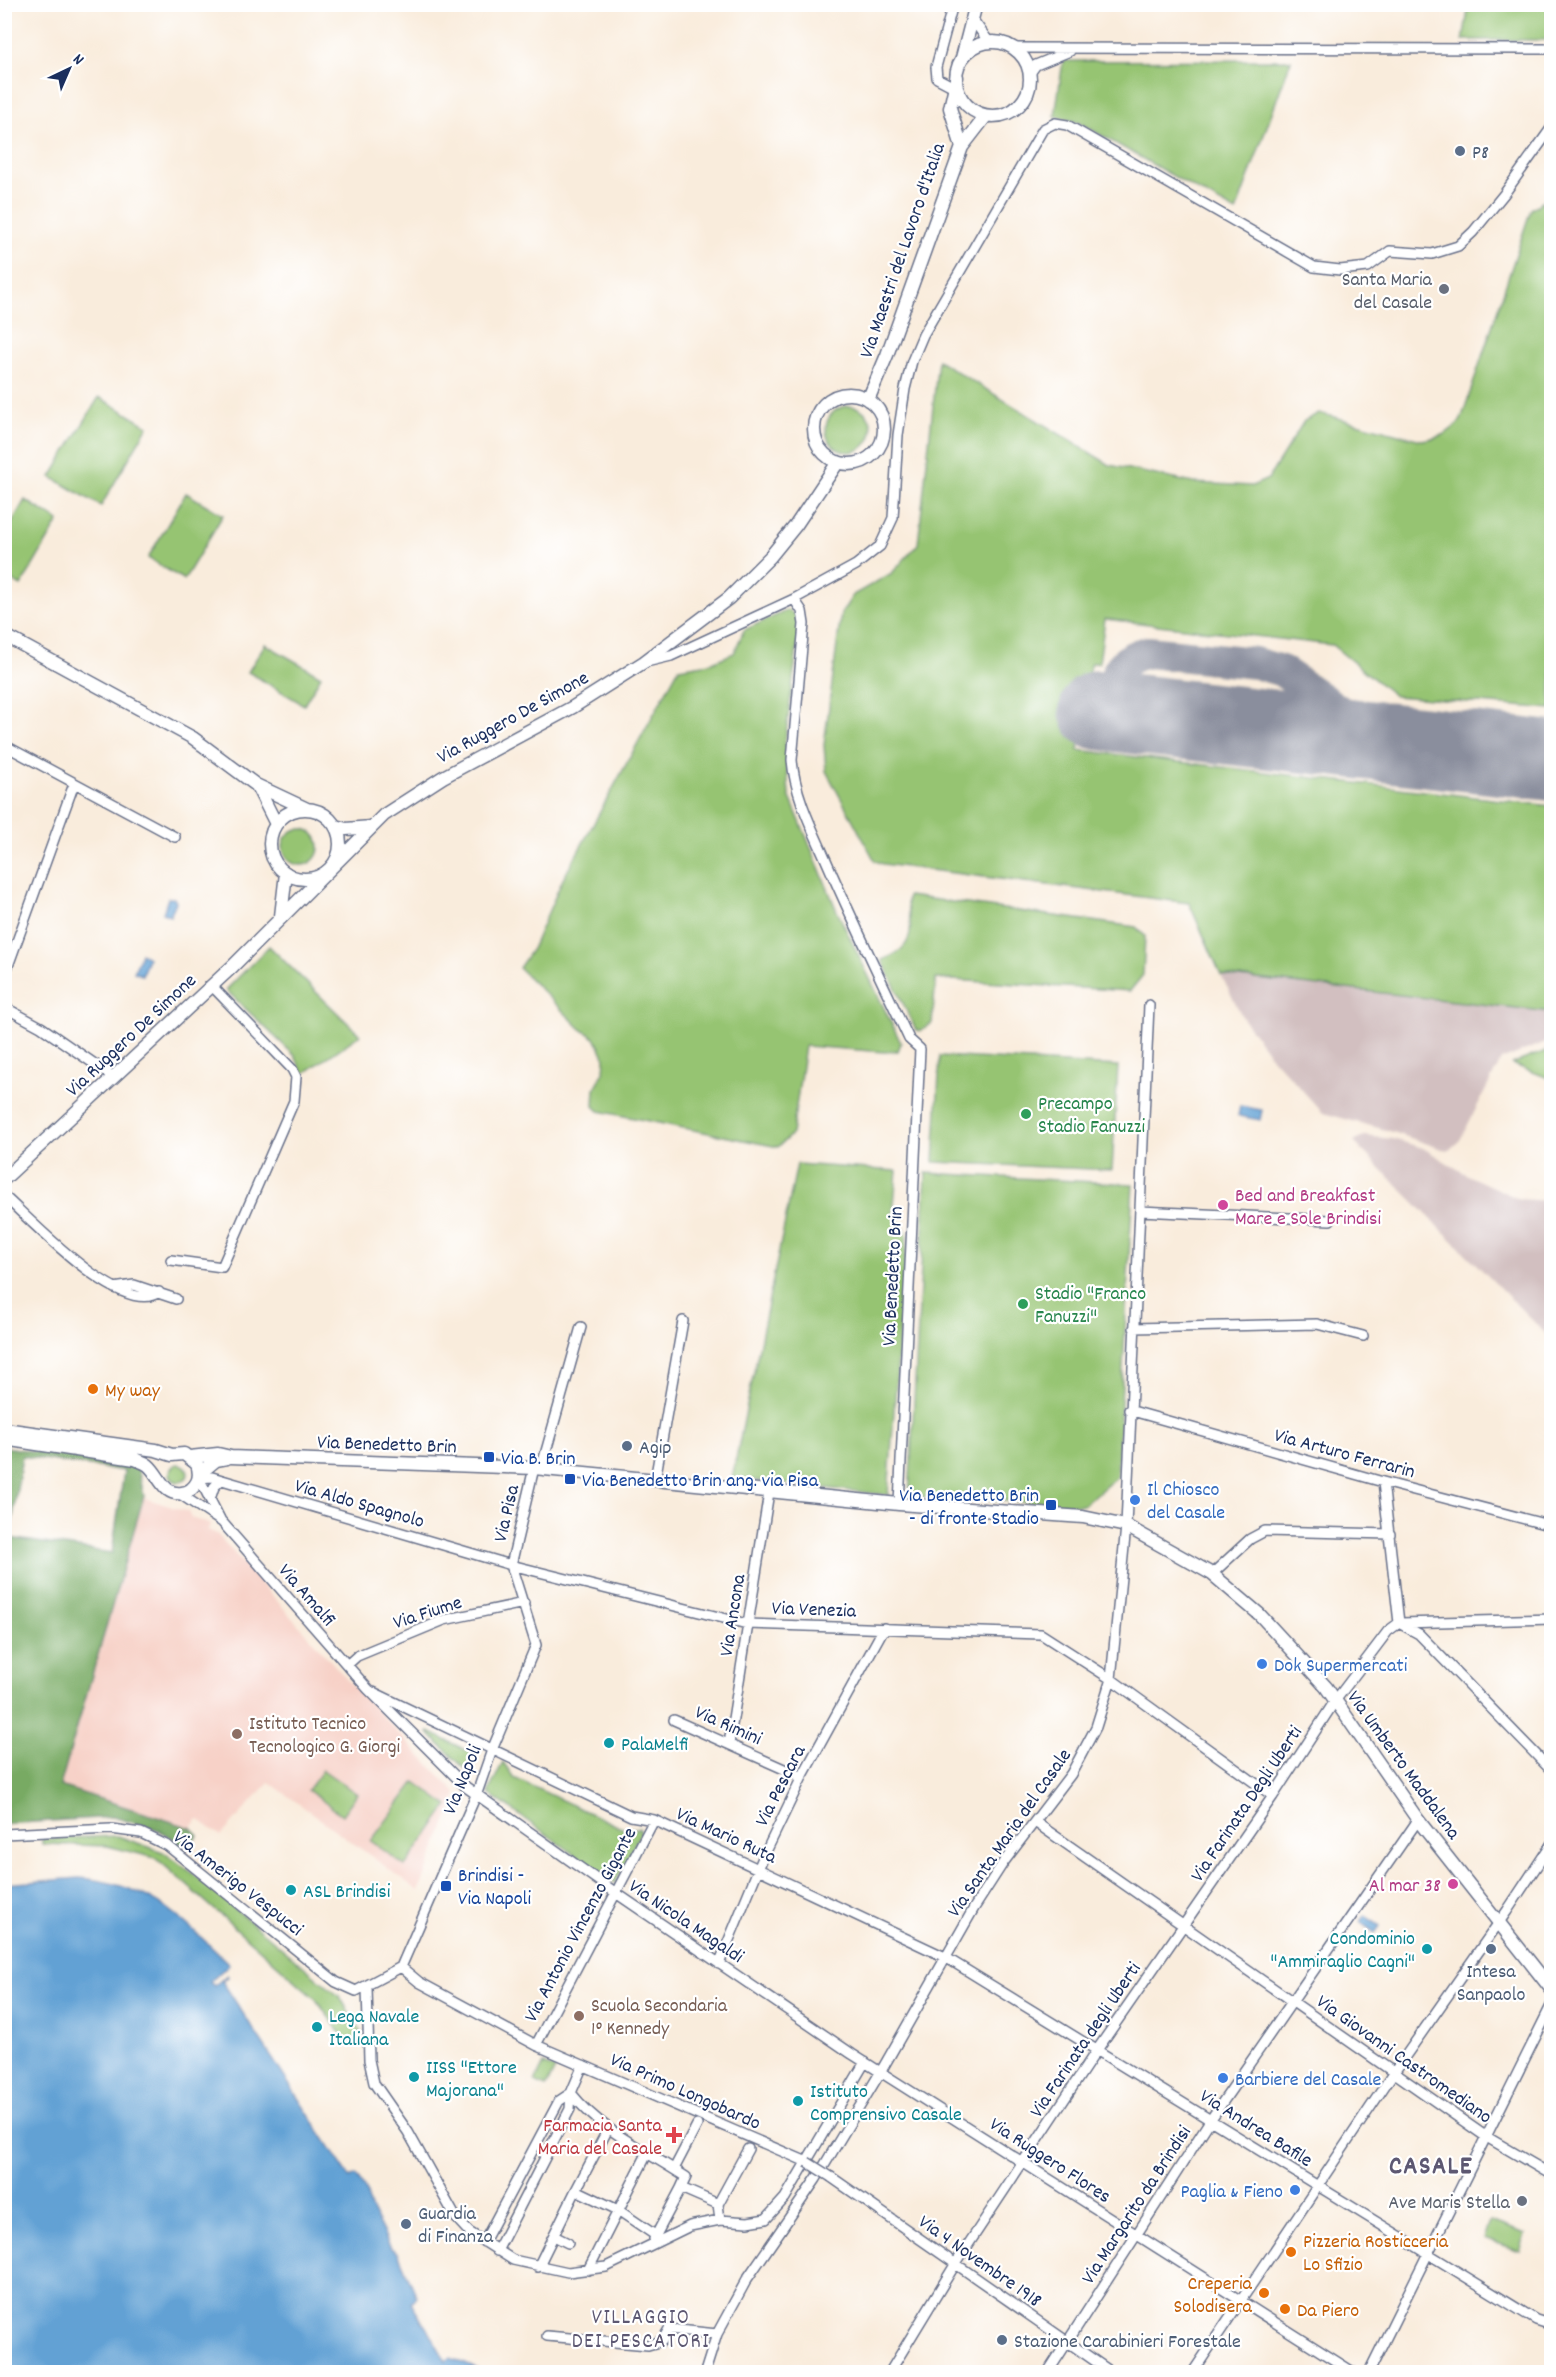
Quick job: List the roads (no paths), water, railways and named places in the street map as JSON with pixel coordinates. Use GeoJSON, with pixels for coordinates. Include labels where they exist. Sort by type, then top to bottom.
{"type":"FeatureCollection","features":[{"type":"Feature","properties":{"kind":"street"},"geometry":{"type":"LineString","coordinates":[[953,4],[936,67],[937,78],[955,82]]}},
{"type":"Feature","properties":{"kind":"street"},"geometry":{"type":"LineString","coordinates":[[976,4],[955,82],[960,96],[968,106],[986,116],[1002,115],[1022,102],[1028,92],[1030,73],[1023,57],[1015,48]]}},
{"type":"Feature","properties":{"kind":"street"},"geometry":{"type":"LineString","coordinates":[[973,20],[989,42]]}},
{"type":"Feature","properties":{"kind":"street"},"geometry":{"type":"LineString","coordinates":[[961,61],[969,51],[989,42],[1003,43],[1015,48],[1551,49]]}},
{"type":"Feature","properties":{"kind":"street"},"geometry":{"type":"LineString","coordinates":[[1030,73],[1048,59],[1078,48]]}},
{"type":"Feature","properties":{"kind":"street","name":"Via Maestri del Lavoro d'Italia"},"geometry":{"type":"LineString","coordinates":[[868,400],[887,355],[962,147],[950,108],[955,82]]}},
{"type":"Feature","properties":{"kind":"street"},"geometry":{"type":"LineString","coordinates":[[962,147],[986,116]]}},
{"type":"Feature","properties":{"kind":"street"},"geometry":{"type":"LineString","coordinates":[[644,662],[671,656],[794,599],[871,554],[880,546],[888,534],[893,518],[898,435],[912,361],[924,335],[1043,129],[1055,123],[1067,125],[1314,267],[1340,270],[1368,267],[1390,251],[1432,254],[1458,246],[1473,232],[1504,194],[1551,127]]}},
{"type":"Feature","properties":{"kind":"street"},"geometry":{"type":"LineString","coordinates":[[841,394],[852,394],[868,400],[879,411],[883,421],[881,443],[866,459],[856,463],[838,462],[825,455],[818,446],[814,436],[816,414],[831,398],[841,394]]}},
{"type":"Feature","properties":{"kind":"street"},"geometry":{"type":"LineString","coordinates":[[644,662],[729,598],[770,557],[796,525],[838,462]]}},
{"type":"Feature","properties":{"kind":"street","name":"Via Benedetto Brin"},"geometry":{"type":"LineString","coordinates":[[794,599],[802,611],[804,624],[792,760],[794,776],[804,810],[840,893],[909,1039],[921,1049],[899,1504]]}},
{"type":"Feature","properties":{"kind":"street"},"geometry":{"type":"LineString","coordinates":[[4,634],[193,738],[256,785],[327,818],[334,826],[340,847],[331,867]]}},
{"type":"Feature","properties":{"kind":"street","name":"Via Ruggero De Simone"},"geometry":{"type":"LineString","coordinates":[[4,1179],[211,985],[384,815],[434,782],[573,706],[644,662]]}},
{"type":"Feature","properties":{"kind":"street"},"geometry":{"type":"LineString","coordinates":[[4,745],[175,837]]}},
{"type":"Feature","properties":{"kind":"street"},"geometry":{"type":"LineString","coordinates":[[4,976],[74,784]]}},
{"type":"Feature","properties":{"kind":"street"},"geometry":{"type":"LineString","coordinates":[[256,785],[276,824]]}},
{"type":"Feature","properties":{"kind":"street"},"geometry":{"type":"LineString","coordinates":[[281,916],[286,873],[275,862],[270,852],[270,841],[276,824],[286,814],[308,809]]}},
{"type":"Feature","properties":{"kind":"street"},"geometry":{"type":"LineString","coordinates":[[334,826],[346,829],[371,827]]}},
{"type":"Feature","properties":{"kind":"street","name":"Via Ruggero De Simone"},"geometry":{"type":"LineString","coordinates":[[286,873],[302,879],[313,878],[331,867]]}},
{"type":"Feature","properties":{"kind":"street"},"geometry":{"type":"LineString","coordinates":[[171,1260],[222,1267],[294,1101],[297,1085],[292,1069],[211,985]]}},
{"type":"Feature","properties":{"kind":"street","name":"Via Santa Maria del Casale"},"geometry":{"type":"LineString","coordinates":[[705,2373],[717,2334],[747,2279],[816,2179],[1003,1863],[1085,1752],[1111,1679],[1126,1526],[1129,1410],[1149,1005]]}},
{"type":"Feature","properties":{"kind":"street"},"geometry":{"type":"LineString","coordinates":[[4,1007],[41,1027],[112,1076]]}},
{"type":"Feature","properties":{"kind":"street"},"geometry":{"type":"LineString","coordinates":[[4,1196],[83,1268],[114,1288],[134,1285],[176,1299]]}},
{"type":"Feature","properties":{"kind":"street"},"geometry":{"type":"LineString","coordinates":[[1140,1211],[1330,1220]]}},
{"type":"Feature","properties":{"kind":"street"},"geometry":{"type":"LineString","coordinates":[[655,1480],[683,1321]]}},
{"type":"Feature","properties":{"kind":"street"},"geometry":{"type":"LineString","coordinates":[[1134,1328],[1317,1324],[1363,1336]]}},
{"type":"Feature","properties":{"kind":"street"},"geometry":{"type":"LineString","coordinates":[[538,1468],[581,1327]]}},
{"type":"Feature","properties":{"kind":"street","name":"Via Arturo Ferrarin"},"geometry":{"type":"LineString","coordinates":[[1129,1410],[1383,1482],[1551,1526]]}},
{"type":"Feature","properties":{"kind":"street","name":"Via Benedetto Brin"},"geometry":{"type":"LineString","coordinates":[[4,1429],[156,1450],[190,1457],[218,1454],[231,1457],[538,1468],[899,1504],[1083,1517],[1126,1526],[1212,1574]]}},
{"type":"Feature","properties":{"kind":"street"},"geometry":{"type":"LineString","coordinates":[[4,1439],[135,1459],[147,1464],[159,1476],[166,1489],[180,1494]]}},
{"type":"Feature","properties":{"kind":"street"},"geometry":{"type":"LineString","coordinates":[[159,1476],[160,1466],[172,1455]]}},
{"type":"Feature","properties":{"kind":"street"},"geometry":{"type":"LineString","coordinates":[[190,1457],[197,1464],[199,1476]]}},
{"type":"Feature","properties":{"kind":"street","name":"Via Benedetto Brin"},"geometry":{"type":"LineString","coordinates":[[180,1494],[192,1489],[199,1476],[216,1460],[231,1457]]}},
{"type":"Feature","properties":{"kind":"street","name":"Via Pisa"},"geometry":{"type":"LineString","coordinates":[[511,1565],[538,1468]]}},
{"type":"Feature","properties":{"kind":"street","name":"Via Aldo Spagnolo"},"geometry":{"type":"LineString","coordinates":[[199,1476],[212,1477],[511,1565]]}},
{"type":"Feature","properties":{"kind":"street","name":"Via Amalfi"},"geometry":{"type":"LineString","coordinates":[[199,1476],[222,1522],[368,1689],[424,1748],[477,1793]]}},
{"type":"Feature","properties":{"kind":"street"},"geometry":{"type":"LineString","coordinates":[[210,1499],[214,1487],[221,1480]]}},
{"type":"Feature","properties":{"kind":"street"},"geometry":{"type":"LineString","coordinates":[[1383,1482],[1399,1623]]}},
{"type":"Feature","properties":{"kind":"street","name":"Via Ancona"},"geometry":{"type":"LineString","coordinates":[[729,1744],[769,1492]]}},
{"type":"Feature","properties":{"kind":"street","name":"Via Amalfi"},"geometry":{"type":"LineString","coordinates":[[180,1494],[222,1522]]}},
{"type":"Feature","properties":{"kind":"street"},"geometry":{"type":"LineString","coordinates":[[1212,1574],[1250,1539],[1265,1531],[1390,1534]]}},
{"type":"Feature","properties":{"kind":"street","name":"Via Napoli"},"geometry":{"type":"LineString","coordinates":[[401,1967],[477,1793],[492,1750],[536,1645],[511,1565]]}},
{"type":"Feature","properties":{"kind":"street","name":"Via Venezia"},"geometry":{"type":"LineString","coordinates":[[511,1565],[747,1624],[1041,1634],[1111,1679],[1274,1796]]}},
{"type":"Feature","properties":{"kind":"street","name":"Via Umberto Maddalena"},"geometry":{"type":"LineString","coordinates":[[1212,1574],[1259,1614],[1335,1701],[1418,1820],[1551,1990]]}},
{"type":"Feature","properties":{"kind":"street","name":"Via Fiume"},"geometry":{"type":"LineString","coordinates":[[347,1665],[357,1656],[444,1620],[524,1603]]}},
{"type":"Feature","properties":{"kind":"street"},"geometry":{"type":"LineString","coordinates":[[1399,1623],[1551,1619]]}},
{"type":"Feature","properties":{"kind":"street"},"geometry":{"type":"LineString","coordinates":[[1399,1623],[1419,1634],[1550,1767]]}},
{"type":"Feature","properties":{"kind":"street","name":"Via Farinata Degli Uberti"},"geometry":{"type":"LineString","coordinates":[[1184,1925],[1274,1796],[1335,1701],[1388,1631],[1399,1623]]}},
{"type":"Feature","properties":{"kind":"street","name":"Via Pescara"},"geometry":{"type":"LineString","coordinates":[[719,1964],[802,1777],[884,1628]]}},
{"type":"Feature","properties":{"kind":"street","name":"Via Amalfi"},"geometry":{"type":"LineString","coordinates":[[368,1689],[492,1750]]}},
{"type":"Feature","properties":{"kind":"street","name":"Via Rimini"},"geometry":{"type":"LineString","coordinates":[[674,1720],[802,1777]]}},
{"type":"Feature","properties":{"kind":"street","name":"Via Mario Ruta"},"geometry":{"type":"LineString","coordinates":[[492,1750],[631,1816],[654,1820],[945,1958]]}},
{"type":"Feature","properties":{"kind":"street","name":"Via Nicola Magaldi"},"geometry":{"type":"LineString","coordinates":[[477,1793],[616,1893],[880,2073]]}},
{"type":"Feature","properties":{"kind":"street","name":"Via Antonio Vincenzo Gigante"},"geometry":{"type":"LineString","coordinates":[[536,2045],[654,1820]]}},
{"type":"Feature","properties":{"kind":"street","name":"Via Margarito da Brindisi"},"geometry":{"type":"LineString","coordinates":[[1048,2373],[1211,2119],[1418,1820]]}},
{"type":"Feature","properties":{"kind":"street","name":"Via Giovanni Castromediano"},"geometry":{"type":"LineString","coordinates":[[1035,1822],[1485,2136],[1551,2175]]}},
{"type":"Feature","properties":{"kind":"street","name":"Via Amerigo Vespucci"},"geometry":{"type":"LineString","coordinates":[[4,1834],[111,1829],[141,1833],[168,1846],[336,1982],[356,1991],[367,1987]]}},
{"type":"Feature","properties":{"kind":"street"},"geometry":{"type":"LineString","coordinates":[[1193,2373],[1394,2072],[1500,1923],[1551,1843]]}},
{"type":"Feature","properties":{"kind":"street","name":"Via Farinata degli Uberti"},"geometry":{"type":"LineString","coordinates":[[956,2263],[1097,2050],[1184,1925]]}},
{"type":"Feature","properties":{"kind":"street","name":"Via Andrea Bafile"},"geometry":{"type":"LineString","coordinates":[[945,1958],[1428,2251],[1536,2320],[1551,2325]]}},
{"type":"Feature","properties":{"kind":"street"},"geometry":{"type":"LineString","coordinates":[[401,1967],[367,1987],[369,2060],[374,2083],[408,2132],[456,2218],[496,2251],[513,2260],[538,2267],[568,2272],[606,2267],[654,2238],[690,2226],[720,2220],[748,2222],[766,2219],[785,2198],[865,2062]]}},
{"type":"Feature","properties":{"kind":"street","name":"Via Primo Longobardo"},"geometry":{"type":"LineString","coordinates":[[401,1967],[419,1982],[536,2045],[807,2162],[831,2177]]}},
{"type":"Feature","properties":{"kind":"street"},"geometry":{"type":"LineString","coordinates":[[1369,2373],[1551,2004]]}},
{"type":"Feature","properties":{"kind":"street"},"geometry":{"type":"LineString","coordinates":[[496,2251],[570,2109],[571,2093],[583,2065]]}},
{"type":"Feature","properties":{"kind":"street","name":"Via Ruggero Flores"},"geometry":{"type":"LineString","coordinates":[[880,2073],[1241,2299],[1353,2373]]}},
{"type":"Feature","properties":{"kind":"street"},"geometry":{"type":"LineString","coordinates":[[484,2242],[559,2101],[571,2093]]}},
{"type":"Feature","properties":{"kind":"street"},"geometry":{"type":"LineString","coordinates":[[571,2093],[608,2129],[686,2177],[654,2238]]}},
{"type":"Feature","properties":{"kind":"street"},"geometry":{"type":"LineString","coordinates":[[674,2169],[697,2125]]}},
{"type":"Feature","properties":{"kind":"street"},"geometry":{"type":"LineString","coordinates":[[538,2267],[608,2129]]}},
{"type":"Feature","properties":{"kind":"street"},"geometry":{"type":"LineString","coordinates":[[720,2220],[718,2204],[747,2149]]}},
{"type":"Feature","properties":{"kind":"street"},"geometry":{"type":"LineString","coordinates":[[588,2270],[648,2152]]}},
{"type":"Feature","properties":{"kind":"street","name":"Via 4 Novembre 1918"},"geometry":{"type":"LineString","coordinates":[[831,2177],[1111,2373]]}},
{"type":"Feature","properties":{"kind":"street"},"geometry":{"type":"LineString","coordinates":[[681,2188],[718,2204]]}},
{"type":"Feature","properties":{"kind":"street"},"geometry":{"type":"LineString","coordinates":[[576,2190],[618,2210],[654,2238]]}},
{"type":"Feature","properties":{"kind":"street"},"geometry":{"type":"LineString","coordinates":[[554,2236],[568,2243]]}},
{"type":"Feature","properties":{"kind":"street"},"geometry":{"type":"LineString","coordinates":[[894,2371],[956,2263]]}},
{"type":"Feature","properties":{"kind":"street"},"geometry":{"type":"LineString","coordinates":[[547,2336],[648,2345],[662,2341],[669,2329],[717,2334]]}},
{"type":"Feature","properties":{"kind":"water"},"geometry":{"type":"Polygon","coordinates":[[[168,898],[174,898],[176,902],[170,916],[163,913],[168,898]]]}},
{"type":"Feature","properties":{"kind":"water"},"geometry":{"type":"Polygon","coordinates":[[[141,953],[148,958],[142,975],[134,972],[141,953]]]}},
{"type":"Feature","properties":{"kind":"water"},"geometry":{"type":"Polygon","coordinates":[[[1240,1106],[1262,1110],[1260,1120],[1238,1116],[1240,1106]]]}},
{"type":"Feature","properties":{"kind":"water"},"geometry":{"type":"Polygon","coordinates":[[[79,1878],[104,1881],[145,1895],[179,1918],[229,1964],[210,1982],[214,1986],[227,1975],[228,1977],[222,1981],[350,2178],[356,2175],[366,2191],[371,2208],[391,2248],[398,2253],[417,2297],[411,2302],[446,2361],[450,2358],[485,2372],[5,2372],[5,1884],[79,1878]]]}},
{"type":"Feature","properties":{"kind":"water"},"geometry":{"type":"Polygon","coordinates":[[[1364,1915],[1380,1926],[1375,1933],[1360,1922],[1364,1915]]]}},
{"type":"Feature","properties":{"kind":"place","name":"P8"},"geometry":{"type":"Point","coordinates":[1460,151]}},
{"type":"Feature","properties":{"kind":"place","name":"Santa Maria del Casale"},"geometry":{"type":"Point","coordinates":[1444,289]}},
{"type":"Feature","properties":{"kind":"place","name":"Precampo Stadio Fanuzzi"},"geometry":{"type":"Point","coordinates":[1026,1114]}},
{"type":"Feature","properties":{"kind":"place","name":"Bed and Breakfast Mare e Sole Brindisi"},"geometry":{"type":"Point","coordinates":[1223,1205]}},
{"type":"Feature","properties":{"kind":"place","name":"Stadio \"Franco Fanuzzi\""},"geometry":{"type":"Point","coordinates":[1023,1304]}},
{"type":"Feature","properties":{"kind":"place","name":"My way"},"geometry":{"type":"Point","coordinates":[93,1389]}},
{"type":"Feature","properties":{"kind":"place","name":"Agip"},"geometry":{"type":"Point","coordinates":[627,1446]}},
{"type":"Feature","properties":{"kind":"place","name":"Via B. Brin"},"geometry":{"type":"Point","coordinates":[489,1457]}},
{"type":"Feature","properties":{"kind":"place","name":"Via Benedetto Brin ang. via Pisa"},"geometry":{"type":"Point","coordinates":[570,1479]}},
{"type":"Feature","properties":{"kind":"place","name":"Il Chiosco del Casale"},"geometry":{"type":"Point","coordinates":[1135,1500]}},
{"type":"Feature","properties":{"kind":"place","name":"Via Benedetto Brin - di fronte Stadio"},"geometry":{"type":"Point","coordinates":[1051,1505]}},
{"type":"Feature","properties":{"kind":"place","name":"Dok Supermercati"},"geometry":{"type":"Point","coordinates":[1262,1664]}},
{"type":"Feature","properties":{"kind":"place","name":"Istituto Tecnico Tecnologico G. Giorgi"},"geometry":{"type":"Point","coordinates":[237,1734]}},
{"type":"Feature","properties":{"kind":"place","name":"PalaMelfi"},"geometry":{"type":"Point","coordinates":[609,1743]}},
{"type":"Feature","properties":{"kind":"place","name":"Al mar 38"},"geometry":{"type":"Point","coordinates":[1453,1884]}},
{"type":"Feature","properties":{"kind":"place","name":"Brindisi - Via Napoli"},"geometry":{"type":"Point","coordinates":[446,1886]}},
{"type":"Feature","properties":{"kind":"place","name":"ASL Brindisi"},"geometry":{"type":"Point","coordinates":[291,1890]}},
{"type":"Feature","properties":{"kind":"place","name":"Condominio \"Ammiraglio Cagni\""},"geometry":{"type":"Point","coordinates":[1427,1949]}},
{"type":"Feature","properties":{"kind":"place","name":"Intesa Sanpaolo"},"geometry":{"type":"Point","coordinates":[1491,1949]}},
{"type":"Feature","properties":{"kind":"place","name":"Scuola Secondaria 1° Kennedy"},"geometry":{"type":"Point","coordinates":[579,2016]}},
{"type":"Feature","properties":{"kind":"place","name":"Lega Navale Italiana"},"geometry":{"type":"Point","coordinates":[317,2027]}},
{"type":"Feature","properties":{"kind":"place","name":"IISS \"Ettore Majorana\""},"geometry":{"type":"Point","coordinates":[414,2077]}},
{"type":"Feature","properties":{"kind":"place","name":"Barbiere del Casale"},"geometry":{"type":"Point","coordinates":[1223,2078]}},
{"type":"Feature","properties":{"kind":"place","name":"Istituto Comprensivo Casale"},"geometry":{"type":"Point","coordinates":[798,2101]}},
{"type":"Feature","properties":{"kind":"place","name":"Farmacia Santa Maria del Casale"},"geometry":{"type":"Point","coordinates":[674,2135]}},
{"type":"Feature","properties":{"kind":"place","name":"Paglia & Fieno"},"geometry":{"type":"Point","coordinates":[1295,2190]}},
{"type":"Feature","properties":{"kind":"place","name":"Ave Maris Stella"},"geometry":{"type":"Point","coordinates":[1522,2201]}},
{"type":"Feature","properties":{"kind":"place","name":"Guardia di Finanza"},"geometry":{"type":"Point","coordinates":[406,2224]}},
{"type":"Feature","properties":{"kind":"place","name":"Pizzeria Rosticceria Lo Sfizio"},"geometry":{"type":"Point","coordinates":[1291,2252]}},
{"type":"Feature","properties":{"kind":"place","name":"Creperia Solodisera"},"geometry":{"type":"Point","coordinates":[1264,2293]}},
{"type":"Feature","properties":{"kind":"place","name":"Da Piero"},"geometry":{"type":"Point","coordinates":[1285,2309]}},
{"type":"Feature","properties":{"kind":"place","name":"Stazione Carabinieri Forestale"},"geometry":{"type":"Point","coordinates":[1002,2340]}},
{"type":"Feature","properties":{"kind":"district","name":"CASALE"},"geometry":{"type":"Point","coordinates":[1431,2164]}},
{"type":"Feature","properties":{"kind":"district","name":"VILLAGGIO DEI PESCATORI"},"geometry":{"type":"Point","coordinates":[641,2328]}}]}
